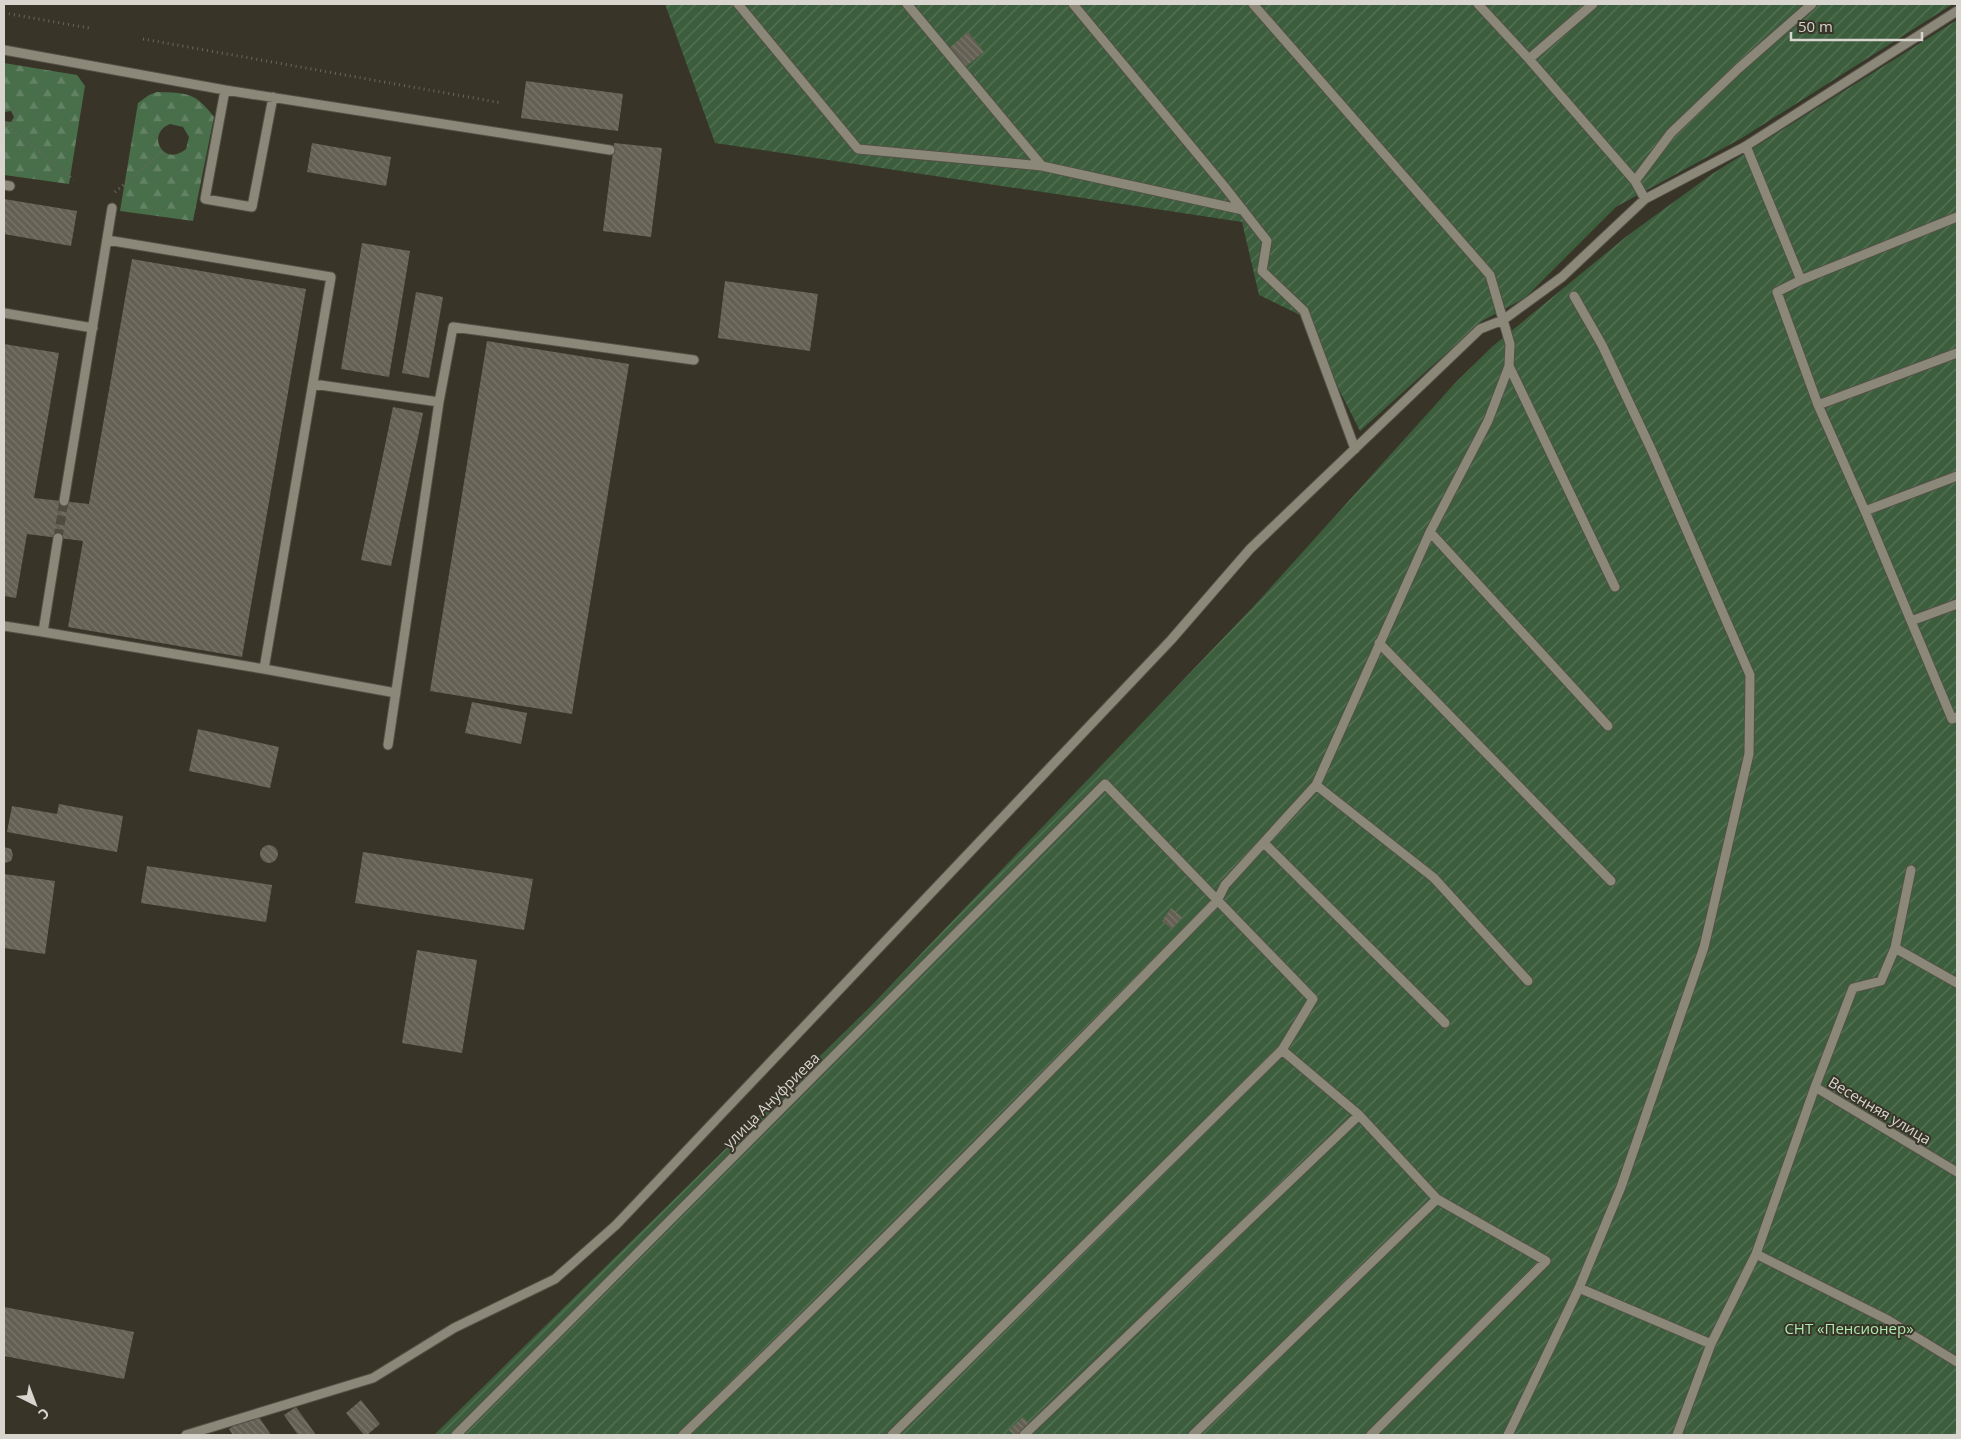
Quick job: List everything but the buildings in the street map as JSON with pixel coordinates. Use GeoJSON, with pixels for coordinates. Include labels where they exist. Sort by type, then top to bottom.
{"type":"FeatureCollection","features":[{"type":"Feature","properties":{"kind":"street"},"geometry":{"type":"LineString","coordinates":[[738,4],[858,149],[1042,166],[1243,210]]}},
{"type":"Feature","properties":{"kind":"street"},"geometry":{"type":"LineString","coordinates":[[907,4],[1042,166]]}},
{"type":"Feature","properties":{"kind":"street"},"geometry":{"type":"LineString","coordinates":[[1073,4],[1267,240],[1262,271],[1304,311],[1355,449]]}},
{"type":"Feature","properties":{"kind":"street"},"geometry":{"type":"LineString","coordinates":[[683,1435],[808,1316],[1217,901],[1226,885],[1316,786],[1430,532],[1488,420],[1509,366],[1510,344],[1490,275],[1253,4]]}},
{"type":"Feature","properties":{"kind":"street"},"geometry":{"type":"LineString","coordinates":[[1478,4],[1529,59],[1635,181],[1645,199]]}},
{"type":"Feature","properties":{"kind":"street"},"geometry":{"type":"LineString","coordinates":[[1529,59],[1593,4]]}},
{"type":"Feature","properties":{"kind":"street"},"geometry":{"type":"LineString","coordinates":[[1635,181],[1671,133],[1739,68],[1812,4]]}},
{"type":"Feature","properties":{"kind":"street"},"geometry":{"type":"LineString","coordinates":[[186,1435],[372,1378],[454,1328],[555,1279],[616,1225],[1171,640],[1250,549],[1480,329],[1504,320],[1562,277],[1645,199],[1746,146],[1957,11]]}},
{"type":"Feature","properties":{"kind":"street"},"geometry":{"type":"LineString","coordinates":[[4,50],[225,90],[610,150]]}},
{"type":"Feature","properties":{"kind":"street"},"geometry":{"type":"LineString","coordinates":[[225,90],[205,199],[252,208],[273,97]]}},
{"type":"Feature","properties":{"kind":"street"},"geometry":{"type":"LineString","coordinates":[[1746,146],[1801,280]]}},
{"type":"Feature","properties":{"kind":"street"},"geometry":{"type":"LineString","coordinates":[[64,501],[112,208]]}},
{"type":"Feature","properties":{"kind":"street"},"geometry":{"type":"LineString","coordinates":[[1957,217],[1801,280],[1777,292],[1818,405],[1866,512],[1952,719],[1957,717]]}},
{"type":"Feature","properties":{"kind":"street"},"geometry":{"type":"LineString","coordinates":[[107,240],[331,277],[264,670]]}},
{"type":"Feature","properties":{"kind":"street"},"geometry":{"type":"LineString","coordinates":[[1508,1435],[1578,1288],[1621,1187],[1704,947],[1749,754],[1750,675],[1652,451],[1602,345],[1574,296]]}},
{"type":"Feature","properties":{"kind":"street"},"geometry":{"type":"LineString","coordinates":[[4,314],[93,328]]}},
{"type":"Feature","properties":{"kind":"street"},"geometry":{"type":"LineString","coordinates":[[388,745],[439,402],[453,327],[694,360]]}},
{"type":"Feature","properties":{"kind":"street"},"geometry":{"type":"LineString","coordinates":[[1818,405],[1957,353]]}},
{"type":"Feature","properties":{"kind":"street"},"geometry":{"type":"LineString","coordinates":[[1509,366],[1615,587]]}},
{"type":"Feature","properties":{"kind":"street"},"geometry":{"type":"LineString","coordinates":[[312,384],[439,402]]}},
{"type":"Feature","properties":{"kind":"street"},"geometry":{"type":"LineString","coordinates":[[1866,512],[1957,476]]}},
{"type":"Feature","properties":{"kind":"street"},"geometry":{"type":"LineString","coordinates":[[1430,532],[1608,726]]}},
{"type":"Feature","properties":{"kind":"street"},"geometry":{"type":"LineString","coordinates":[[43,632],[58,538]]}},
{"type":"Feature","properties":{"kind":"street"},"geometry":{"type":"LineString","coordinates":[[1911,621],[1957,604]]}},
{"type":"Feature","properties":{"kind":"street"},"geometry":{"type":"LineString","coordinates":[[4,626],[396,693]]}},
{"type":"Feature","properties":{"kind":"street"},"geometry":{"type":"LineString","coordinates":[[1379,643],[1610,881]]}},
{"type":"Feature","properties":{"kind":"street","name":"улица Ануфриева"},"geometry":{"type":"LineString","coordinates":[[456,1435],[1105,784],[1217,901]]}},
{"type":"Feature","properties":{"kind":"street"},"geometry":{"type":"LineString","coordinates":[[1316,786],[1434,878],[1528,981]]}},
{"type":"Feature","properties":{"kind":"street"},"geometry":{"type":"LineString","coordinates":[[1264,843],[1446,1023]]}},
{"type":"Feature","properties":{"kind":"street"},"geometry":{"type":"LineString","coordinates":[[1677,1435],[1711,1344],[1756,1254],[1815,1087],[1853,988],[1881,981],[1895,948],[1911,870]]}},
{"type":"Feature","properties":{"kind":"street"},"geometry":{"type":"LineString","coordinates":[[892,1435],[1282,1050],[1313,999],[1217,901]]}},
{"type":"Feature","properties":{"kind":"street"},"geometry":{"type":"LineString","coordinates":[[1895,948],[1957,983]]}},
{"type":"Feature","properties":{"kind":"street"},"geometry":{"type":"LineString","coordinates":[[1282,1050],[1359,1115],[1437,1199],[1546,1261],[1375,1434]]}},
{"type":"Feature","properties":{"kind":"street","name":"Весенняя улица"},"geometry":{"type":"LineString","coordinates":[[1815,1087],[1957,1172]]}},
{"type":"Feature","properties":{"kind":"street"},"geometry":{"type":"LineString","coordinates":[[1024,1435],[1359,1115]]}},
{"type":"Feature","properties":{"kind":"street"},"geometry":{"type":"LineString","coordinates":[[1193,1435],[1437,1199]]}},
{"type":"Feature","properties":{"kind":"street"},"geometry":{"type":"LineString","coordinates":[[1756,1254],[1888,1320],[1957,1362]]}},
{"type":"Feature","properties":{"kind":"street"},"geometry":{"type":"LineString","coordinates":[[1578,1288],[1711,1344]]}},
{"type":"Feature","properties":{"kind":"path"},"geometry":{"type":"LineString","coordinates":[[4,13],[89,28]]}},
{"type":"Feature","properties":{"kind":"path"},"geometry":{"type":"LineString","coordinates":[[143,39],[502,103]]}},
{"type":"Feature","properties":{"kind":"path"},"geometry":{"type":"LineString","coordinates":[[4,110],[10,109],[16,114],[15,120],[11,124],[4,124]]}},
{"type":"Feature","properties":{"kind":"path"},"geometry":{"type":"LineString","coordinates":[[4,124],[74,180]]}},
{"type":"Feature","properties":{"kind":"path"},"geometry":{"type":"LineString","coordinates":[[115,192],[163,151]]}},
{"type":"Feature","properties":{"kind":"green space"},"geometry":{"type":"Polygon","coordinates":[[[665,4],[1953,4],[1742,138],[1616,207],[1525,298],[1482,321],[1360,431],[1302,316],[1259,295],[1242,222],[715,143],[665,4]]]}},
{"type":"Feature","properties":{"kind":"green space","name":"СНТ «Пенсионер»"},"geometry":{"type":"Polygon","coordinates":[[[1957,20],[1957,1435],[434,1435],[871,1006],[1253,607],[1456,382],[1493,346],[1627,236],[1712,174],[1957,20]]]}},
{"type":"Feature","properties":{"kind":"green space"},"geometry":{"type":"Polygon","coordinates":[[[4,63],[77,75],[85,86],[69,184],[4,175],[4,121],[11,122],[14,117],[11,111],[4,112],[4,63]]]}},
{"type":"Feature","properties":{"kind":"green space"},"geometry":{"type":"Polygon","coordinates":[[[157,92],[176,93],[196,98],[214,117],[193,221],[120,211],[138,103],[157,92]],[[170,124],[163,129],[158,141],[160,147],[165,152],[171,155],[178,154],[186,149],[189,137],[183,127],[170,124]]]}},
{"type":"Feature","properties":{"kind":"tunnel"},"geometry":{"type":"LineString","coordinates":[[58,538],[64,501]]}}]}
